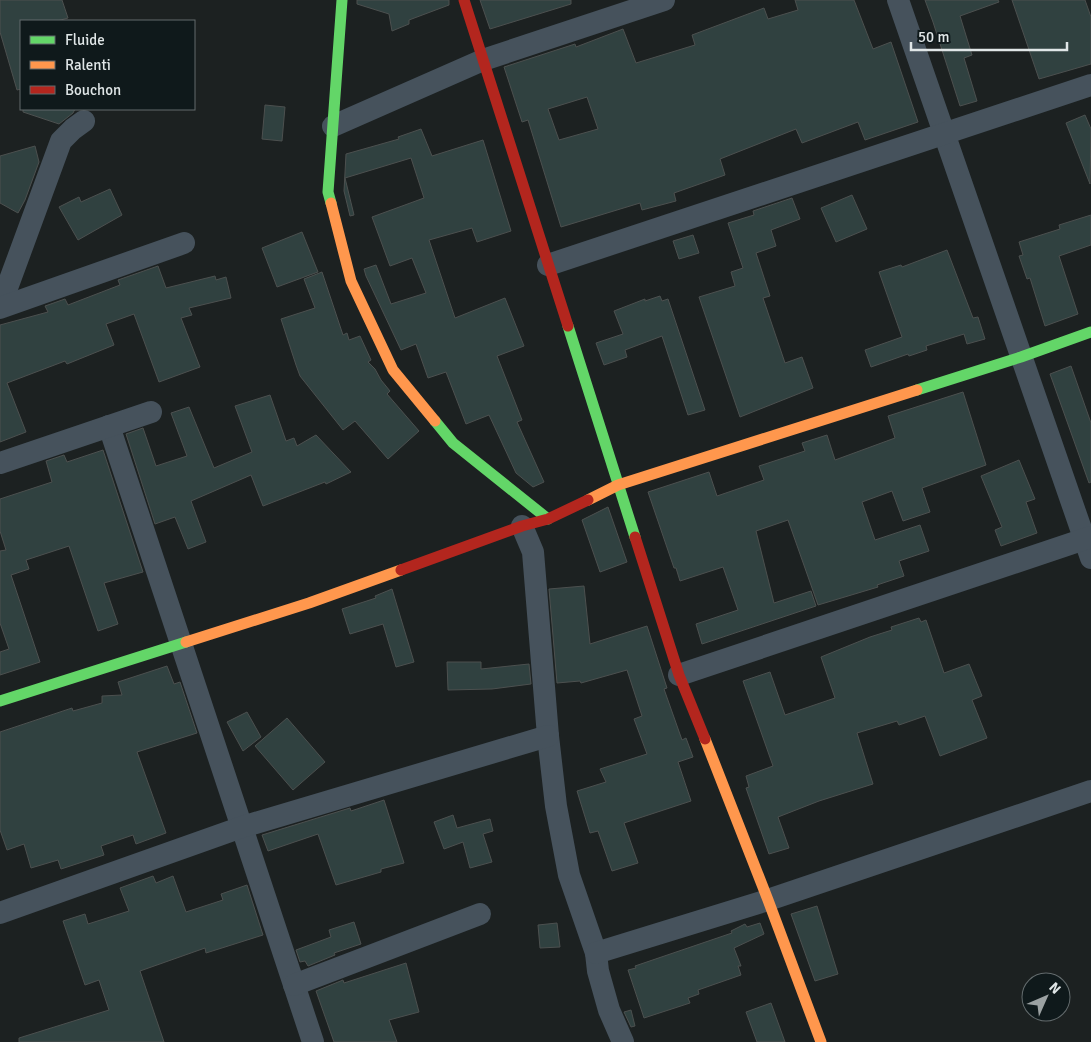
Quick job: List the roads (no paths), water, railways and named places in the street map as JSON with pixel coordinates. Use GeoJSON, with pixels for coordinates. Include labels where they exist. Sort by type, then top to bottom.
{"type":"FeatureCollection","features":[{"type":"Feature","properties":{"kind":"street"},"geometry":{"type":"LineString","coordinates":[[342,0],[328,192],[350,281],[393,370],[453,443],[548,519]]}},
{"type":"Feature","properties":{"kind":"street"},"geometry":{"type":"LineString","coordinates":[[464,0],[679,675],[768,900],[821,1042]]}},
{"type":"Feature","properties":{"kind":"street"},"geometry":{"type":"LineString","coordinates":[[333,126],[483,60],[664,0]]}},
{"type":"Feature","properties":{"kind":"street"},"geometry":{"type":"LineString","coordinates":[[679,675],[1089,545],[1021,357],[898,0]]}},
{"type":"Feature","properties":{"kind":"street"},"geometry":{"type":"LineString","coordinates":[[548,265],[1091,85]]}},
{"type":"Feature","properties":{"kind":"street"},"geometry":{"type":"LineString","coordinates":[[0,307],[61,141],[84,121]]}},
{"type":"Feature","properties":{"kind":"street"},"geometry":{"type":"LineString","coordinates":[[0,307],[184,243]]}},
{"type":"Feature","properties":{"kind":"street"},"geometry":{"type":"LineString","coordinates":[[0,701],[309,603],[522,526],[548,519],[618,485],[1021,357],[1091,332]]}},
{"type":"Feature","properties":{"kind":"street"},"geometry":{"type":"LineString","coordinates":[[0,463],[151,412]]}},
{"type":"Feature","properties":{"kind":"street"},"geometry":{"type":"LineString","coordinates":[[109,426],[313,1042]]}},
{"type":"Feature","properties":{"kind":"street"},"geometry":{"type":"LineString","coordinates":[[522,526],[533,552],[548,736],[556,806],[569,875],[596,953],[598,971],[609,1010],[623,1042]]}},
{"type":"Feature","properties":{"kind":"street"},"geometry":{"type":"LineString","coordinates":[[0,913],[242,828],[548,736]]}},
{"type":"Feature","properties":{"kind":"street"},"geometry":{"type":"LineString","coordinates":[[596,953],[768,900],[1091,791]]}},
{"type":"Feature","properties":{"kind":"street"},"geometry":{"type":"LineString","coordinates":[[294,985],[480,914]]}}]}
